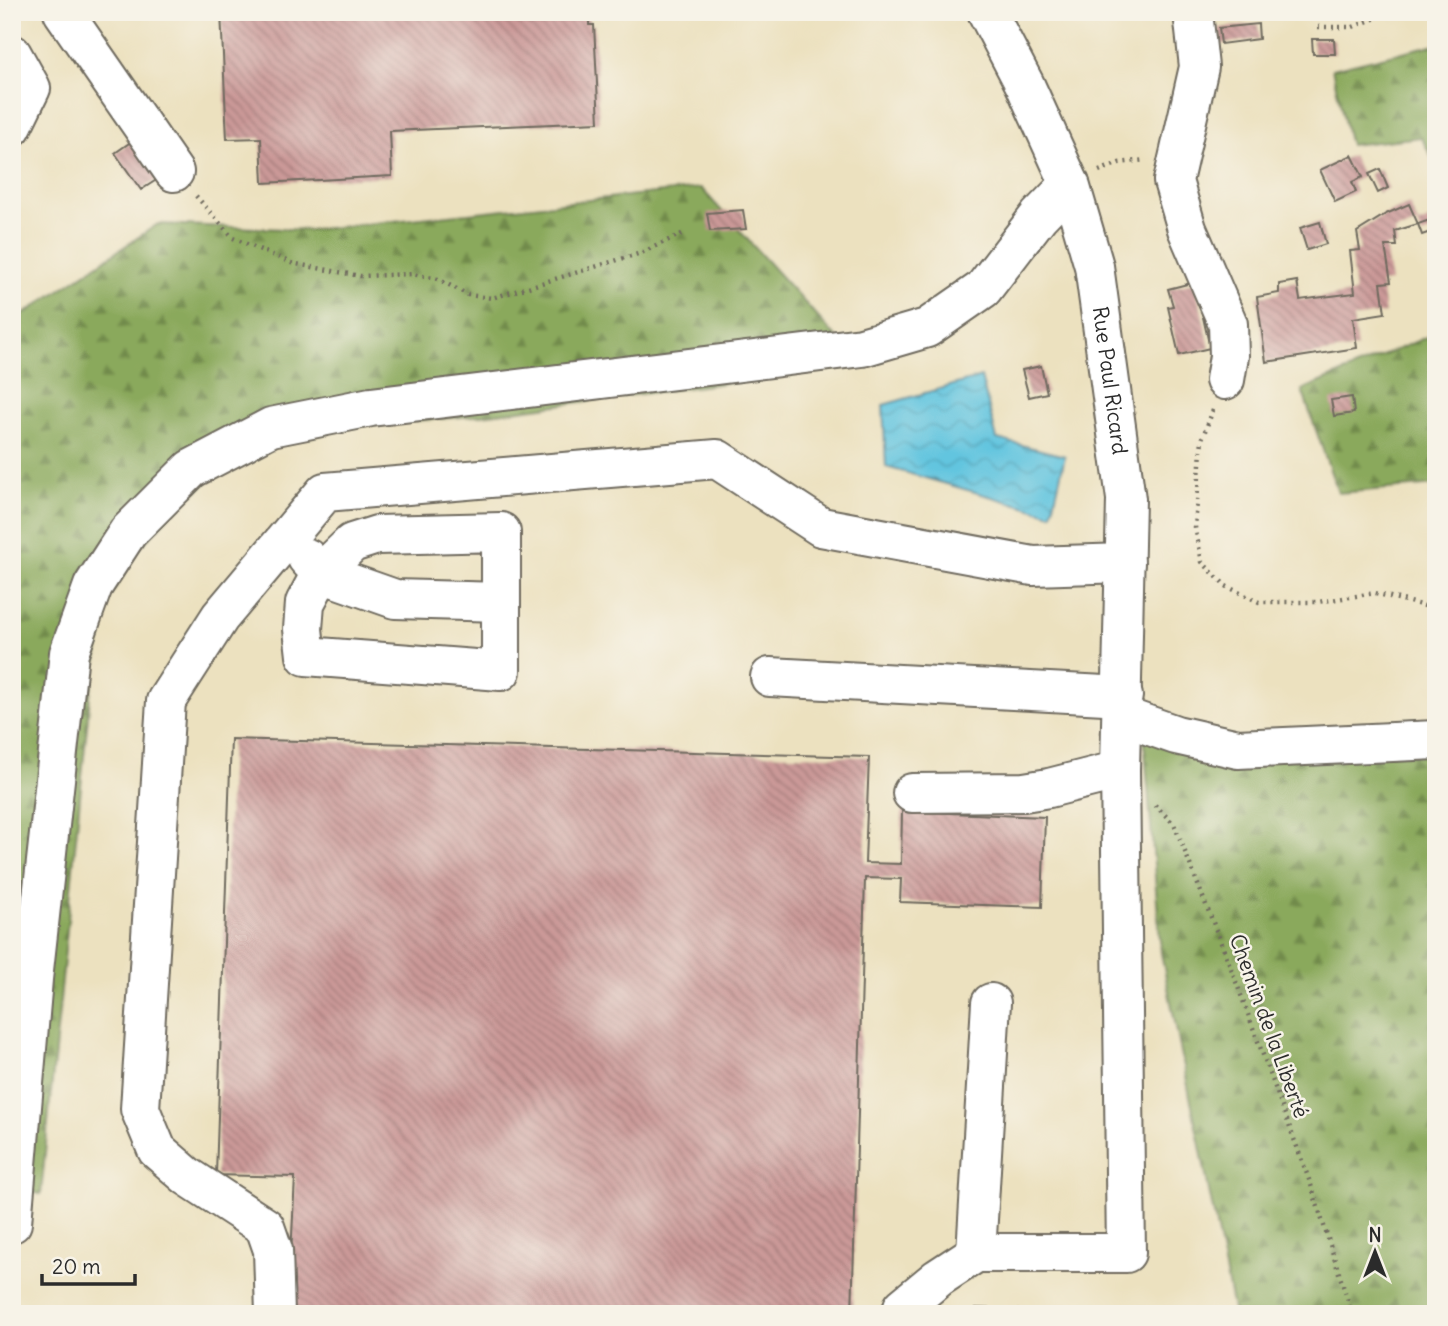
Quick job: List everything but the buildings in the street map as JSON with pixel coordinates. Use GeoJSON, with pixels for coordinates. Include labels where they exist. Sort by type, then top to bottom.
{"type":"FeatureCollection","features":[{"type":"Feature","properties":{"kind":"street"},"geometry":{"type":"LineString","coordinates":[[63,12],[174,172]]}},
{"type":"Feature","properties":{"kind":"street","name":"Rue Paul Ricard"},"geometry":{"type":"LineString","coordinates":[[976,1252],[1126,1252],[1120,770],[1126,499],[1094,266],[1070,184],[988,12]]}},
{"type":"Feature","properties":{"kind":"street"},"geometry":{"type":"LineString","coordinates":[[1193,12],[1199,67],[1173,181],[1187,229],[1228,324],[1229,356],[1225,380]]}},
{"type":"Feature","properties":{"kind":"street"},"geometry":{"type":"LineString","coordinates":[[12,54],[31,88],[12,127]]}},
{"type":"Feature","properties":{"kind":"street"},"geometry":{"type":"LineString","coordinates":[[12,1223],[33,979],[69,653],[93,586],[128,532],[191,469],[271,427],[372,407],[862,346],[927,328],[983,289],[1039,216],[1070,184]]}},
{"type":"Feature","properties":{"kind":"street"},"geometry":{"type":"LineString","coordinates":[[275,1314],[273,1251],[265,1227],[187,1176],[157,1150],[140,1109],[166,701],[220,617],[325,492],[717,459],[821,527],[1033,566],[1125,563]]}},
{"type":"Feature","properties":{"kind":"street"},"geometry":{"type":"LineString","coordinates":[[501,532],[501,671],[306,656],[303,629],[305,603],[321,573],[352,543],[377,536],[501,532]]}},
{"type":"Feature","properties":{"kind":"street"},"geometry":{"type":"LineString","coordinates":[[287,538],[321,573],[395,599],[501,602]]}},
{"type":"Feature","properties":{"kind":"street"},"geometry":{"type":"LineString","coordinates":[[770,677],[1122,706],[1176,735],[1238,748],[1436,740]]}},
{"type":"Feature","properties":{"kind":"street"},"geometry":{"type":"LineString","coordinates":[[912,793],[1024,792],[1120,770]]}},
{"type":"Feature","properties":{"kind":"street"},"geometry":{"type":"LineString","coordinates":[[903,1314],[903,1307],[938,1278],[976,1252],[991,1003]]}},
{"type":"Feature","properties":{"kind":"path"},"geometry":{"type":"LineString","coordinates":[[1318,27],[1353,27],[1376,18],[1378,12]]}},
{"type":"Feature","properties":{"kind":"path"},"geometry":{"type":"LineString","coordinates":[[1070,184],[1119,163],[1177,157]]}},
{"type":"Feature","properties":{"kind":"path"},"geometry":{"type":"LineString","coordinates":[[174,172],[233,238],[291,262],[359,276],[412,274],[438,279],[468,295],[492,298],[641,253],[686,232]]}},
{"type":"Feature","properties":{"kind":"path"},"geometry":{"type":"LineString","coordinates":[[1225,380],[1202,439],[1195,527],[1202,562],[1226,586],[1259,602],[1318,602],[1375,593],[1436,609]]}},
{"type":"Feature","properties":{"kind":"path","name":"Chemin de la Liberté"},"geometry":{"type":"LineString","coordinates":[[1120,770],[1174,824],[1231,968],[1311,1185],[1352,1314]]}},
{"type":"Feature","properties":{"kind":"green space"},"geometry":{"type":"Polygon","coordinates":[[[1436,44],[1436,165],[1421,137],[1350,145],[1332,69],[1436,44]]]}},
{"type":"Feature","properties":{"kind":"green space"},"geometry":{"type":"Polygon","coordinates":[[[701,188],[861,365],[474,416],[363,425],[283,443],[224,468],[180,504],[139,548],[108,600],[90,695],[41,1194],[15,1189],[12,1195],[12,322],[158,224],[309,230],[701,188]]]}},
{"type":"Feature","properties":{"kind":"green space"},"geometry":{"type":"Polygon","coordinates":[[[1436,333],[1436,485],[1338,493],[1302,390],[1436,333]]]}},
{"type":"Feature","properties":{"kind":"green space"},"geometry":{"type":"Polygon","coordinates":[[[1144,737],[1436,756],[1436,1314],[1234,1314],[1161,953],[1144,737]]]}},
{"type":"Feature","properties":{"kind":"water"},"geometry":{"type":"Polygon","coordinates":[[[981,377],[997,439],[1065,456],[1052,514],[886,467],[883,405],[981,377]]]}}]}
